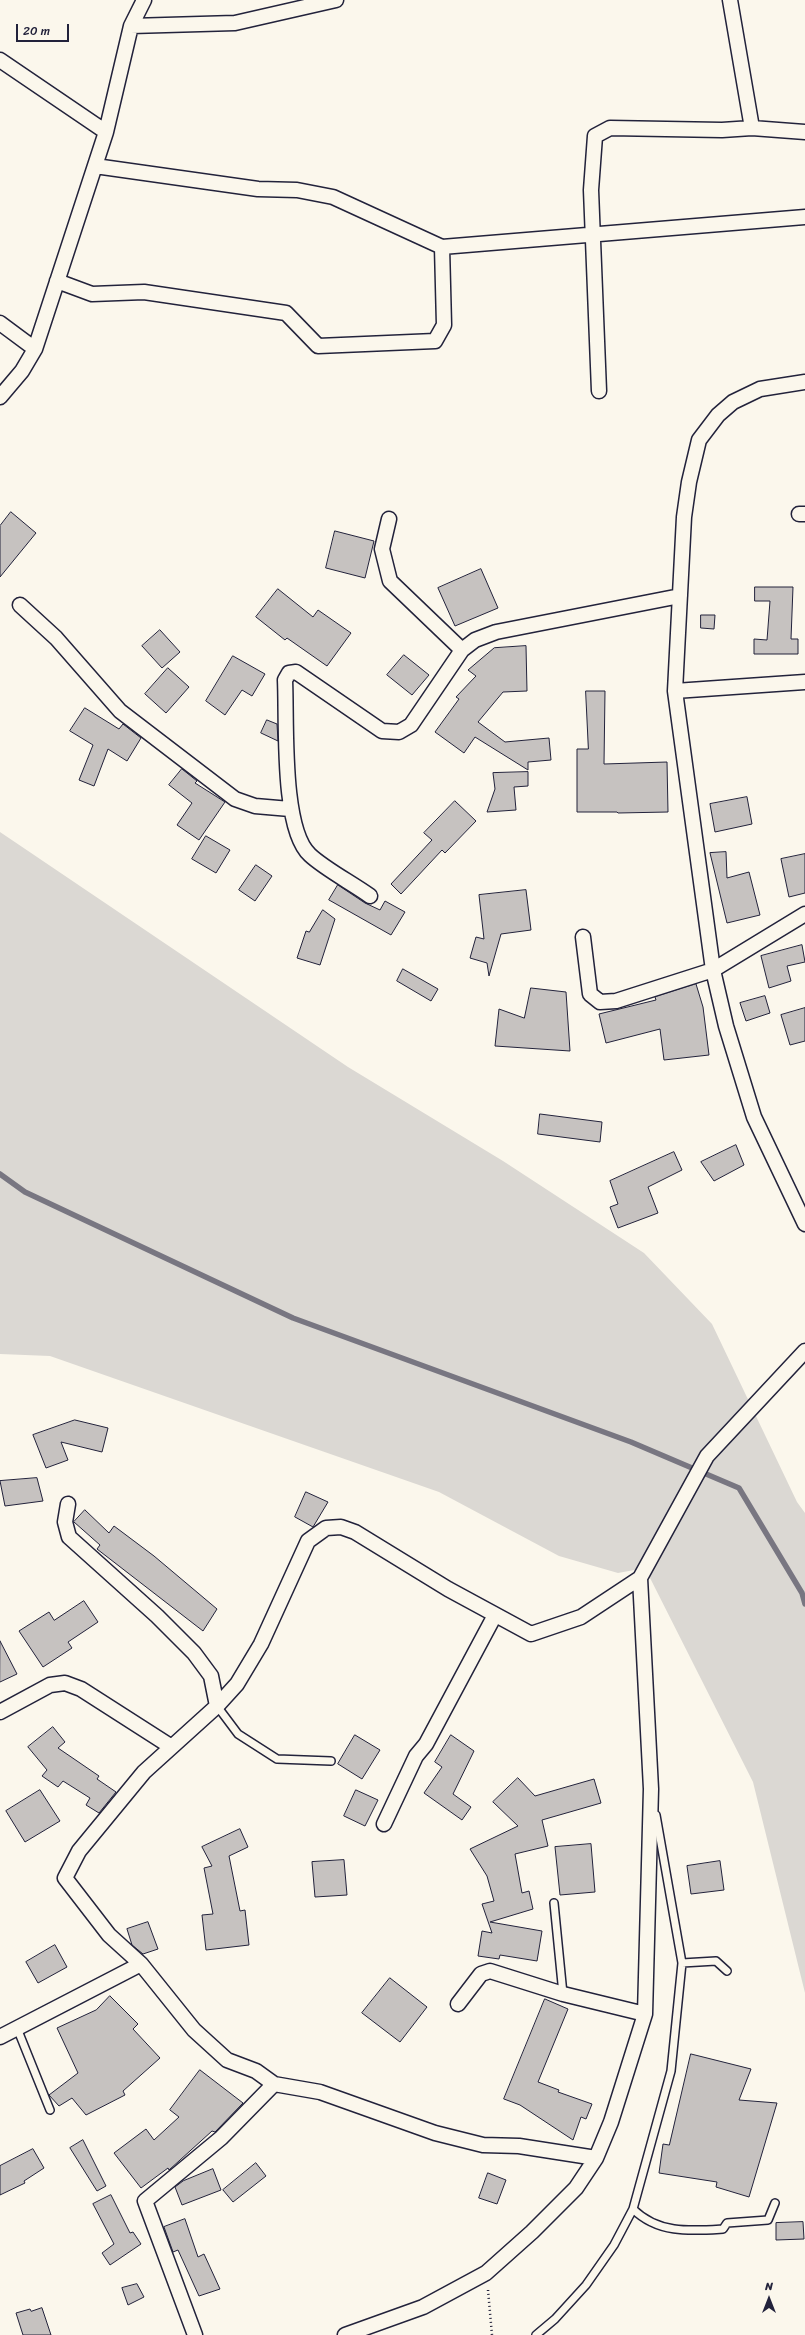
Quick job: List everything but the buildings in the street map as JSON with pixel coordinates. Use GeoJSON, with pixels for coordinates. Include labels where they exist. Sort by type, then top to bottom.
{"type":"FeatureCollection","features":[{"type":"Feature","properties":{"kind":"street"},"geometry":{"type":"LineString","coordinates":[[0,398],[22,371],[35,349],[106,132],[131,26],[144,0]]}},
{"type":"Feature","properties":{"kind":"street"},"geometry":{"type":"LineString","coordinates":[[131,26],[236,23],[336,0]]}},
{"type":"Feature","properties":{"kind":"street"},"geometry":{"type":"LineString","coordinates":[[730,0],[752,128]]}},
{"type":"Feature","properties":{"kind":"street"},"geometry":{"type":"LineString","coordinates":[[0,60],[106,132]]}},
{"type":"Feature","properties":{"kind":"street"},"geometry":{"type":"LineString","coordinates":[[599,391],[594,233],[591,190],[595,136],[610,128],[722,130],[752,128],[805,132]]}},
{"type":"Feature","properties":{"kind":"street"},"geometry":{"type":"LineString","coordinates":[[95,166],[258,189],[297,190],[333,197],[442,247],[594,233],[805,218]]}},
{"type":"Feature","properties":{"kind":"street"},"geometry":{"type":"LineString","coordinates":[[57,281],[92,294],[144,292],[286,313],[318,346],[435,341],[444,325],[442,247]]}},
{"type":"Feature","properties":{"kind":"street"},"geometry":{"type":"LineString","coordinates":[[0,323],[35,349]]}},
{"type":"Feature","properties":{"kind":"street"},"geometry":{"type":"LineString","coordinates":[[805,382],[760,389],[733,402],[718,415],[699,440],[689,482],[684,517],[675,691],[713,970],[726,1026],[754,1117],[805,1224]]}},
{"type":"Feature","properties":{"kind":"street"},"geometry":{"type":"LineString","coordinates":[[389,519],[382,549],[390,581],[462,650]]}},
{"type":"Feature","properties":{"kind":"street"},"geometry":{"type":"LineString","coordinates":[[370,896],[310,855],[298,840],[290,809],[285,680],[289,673],[296,672],[382,731],[399,732],[411,725],[462,650],[475,640],[496,632],[680,596]]}},
{"type":"Feature","properties":{"kind":"street"},"geometry":{"type":"LineString","coordinates":[[20,606],[56,638],[120,711],[229,794],[236,799],[255,806],[290,809]]}},
{"type":"Feature","properties":{"kind":"street"},"geometry":{"type":"LineString","coordinates":[[675,691],[805,682]]}},
{"type":"Feature","properties":{"kind":"street"},"geometry":{"type":"LineString","coordinates":[[583,937],[590,994],[600,1002],[616,1001],[713,970],[805,914]]}},
{"type":"Feature","properties":{"kind":"street"},"geometry":{"type":"LineString","coordinates":[[596,2158],[519,2146],[483,2145],[435,2132],[320,2092],[274,2084],[256,2071],[227,2060],[194,2030],[141,1964],[109,1935],[65,1878],[79,1851],[144,1772],[170,1746],[217,1706],[237,1684],[257,1650],[308,1541],[326,1528],[341,1527],[355,1532],[495,1615],[531,1634],[581,1617],[640,1578],[707,1456],[805,1351]]}},
{"type":"Feature","properties":{"kind":"street"},"geometry":{"type":"LineString","coordinates":[[68,1504],[65,1522],[69,1537],[140,1600],[194,1653],[211,1676],[217,1706]]}},
{"type":"Feature","properties":{"kind":"street"},"geometry":{"type":"LineString","coordinates":[[345,2335],[423,2307],[486,2273],[532,2232],[576,2188],[596,2158],[611,2122],[645,2014],[651,1789],[640,1578]]}},
{"type":"Feature","properties":{"kind":"street"},"geometry":{"type":"LineString","coordinates":[[384,1824],[416,1756],[426,1744],[495,1615]]}},
{"type":"Feature","properties":{"kind":"street"},"geometry":{"type":"LineString","coordinates":[[0,1712],[50,1685],[65,1683],[80,1689],[170,1746]]}},
{"type":"Feature","properties":{"kind":"street"},"geometry":{"type":"LineString","coordinates":[[0,2037],[141,1964]]}},
{"type":"Feature","properties":{"kind":"street"},"geometry":{"type":"LineString","coordinates":[[458,2004],[481,1974],[490,1971],[564,1994],[645,2014]]}},
{"type":"Feature","properties":{"kind":"street"},"geometry":{"type":"LineString","coordinates":[[195,2335],[145,2200],[221,2138],[274,2084]]}},
{"type":"Feature","properties":{"kind":"lane"},"geometry":{"type":"LineString","coordinates":[[217,1706],[238,1734],[277,1759],[331,1761]]}},
{"type":"Feature","properties":{"kind":"lane"},"geometry":{"type":"LineString","coordinates":[[536,2335],[555,2320],[586,2285],[614,2245],[633,2209],[671,2071],[682,1963],[651,1789]]}},
{"type":"Feature","properties":{"kind":"lane"},"geometry":{"type":"LineString","coordinates":[[554,1903],[564,1994]]}},
{"type":"Feature","properties":{"kind":"lane"},"geometry":{"type":"LineString","coordinates":[[682,1963],[716,1962],[727,1971]]}},
{"type":"Feature","properties":{"kind":"lane"},"geometry":{"type":"LineString","coordinates":[[17,2028],[50,2110]]}},
{"type":"Feature","properties":{"kind":"lane"},"geometry":{"type":"LineString","coordinates":[[633,2209],[642,2218],[671,2230],[696,2231],[723,2229],[727,2224],[768,2220],[775,2204]]}},
{"type":"Feature","properties":{"kind":"path"},"geometry":{"type":"LineString","coordinates":[[486,2273],[492,2335]]}},
{"type":"Feature","properties":{"kind":"shaded area"},"geometry":{"type":"Polygon","coordinates":[[[0,832],[348,1067],[503,1161],[644,1253],[712,1324],[797,1502],[805,1513],[805,1993],[753,1782],[645,1568],[618,1573],[559,1556],[439,1492],[50,1356],[0,1354],[0,832]]]}},
{"type":"Feature","properties":{"kind":"waterway"},"geometry":{"type":"LineString","coordinates":[[0,1174],[25,1192],[293,1318],[631,1442],[739,1488],[802,1593],[805,1604]]}}]}
